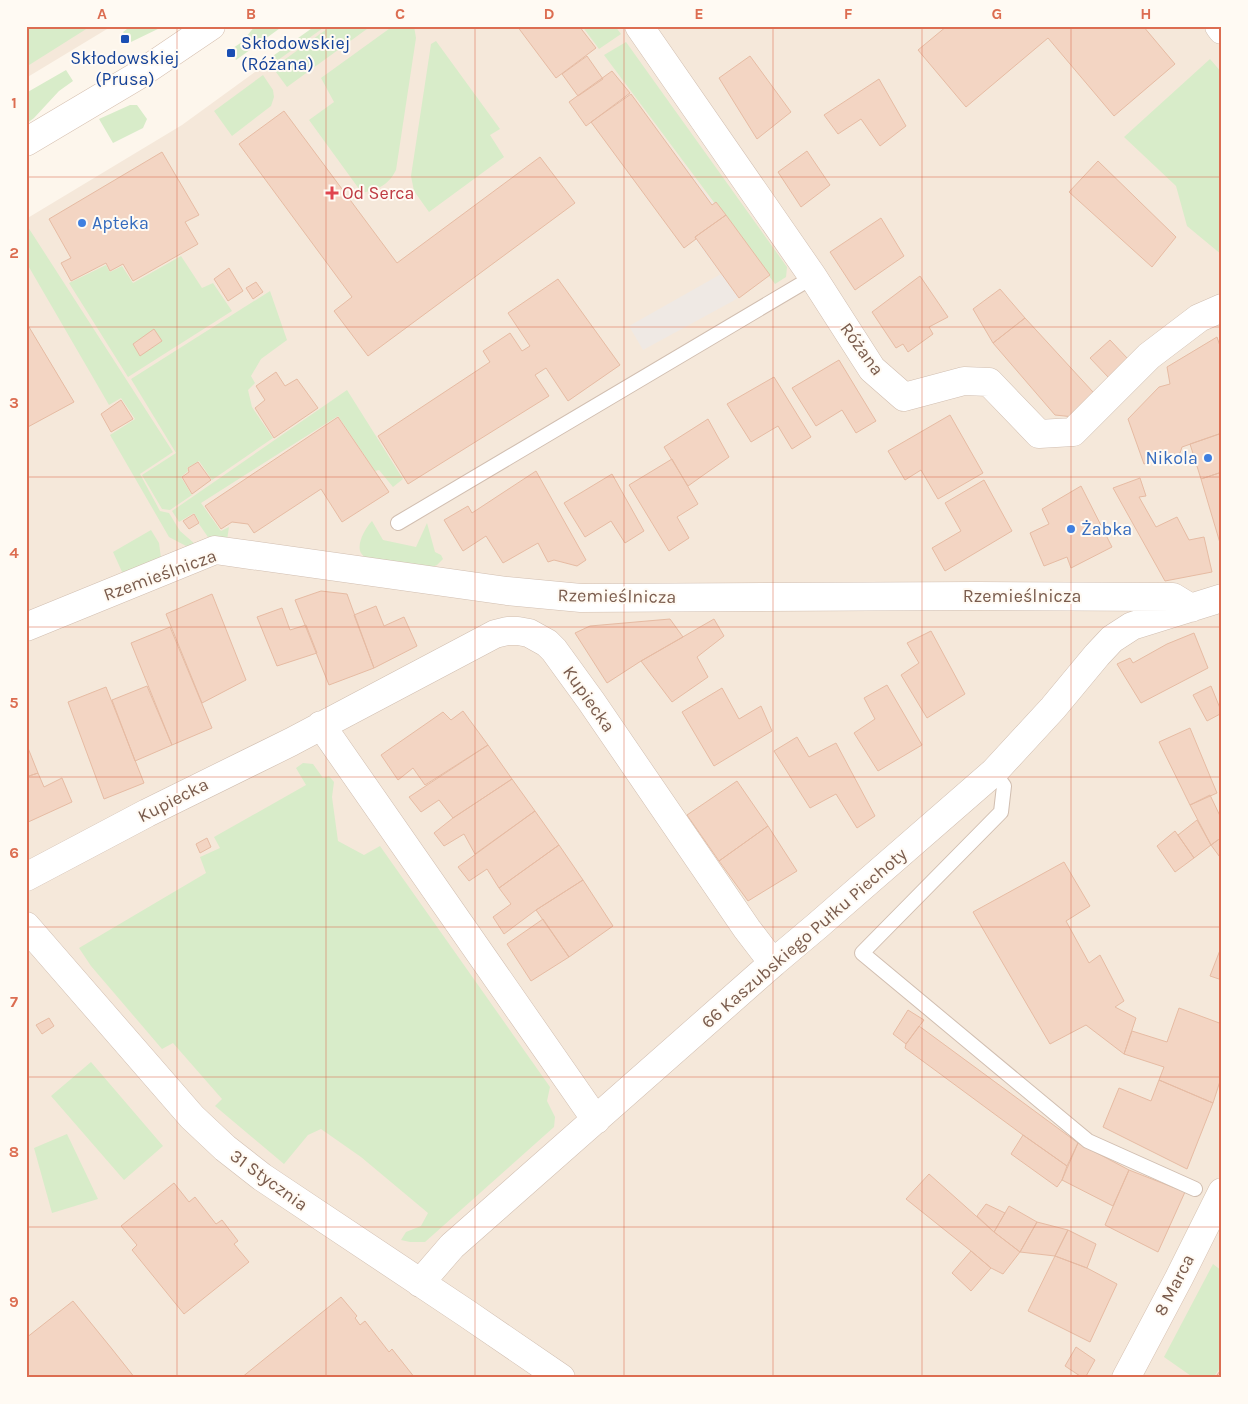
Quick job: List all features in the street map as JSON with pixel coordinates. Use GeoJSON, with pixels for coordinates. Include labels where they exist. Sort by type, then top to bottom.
{"type":"FeatureCollection","features":[{"type":"Feature","properties":{"kind":"street"},"geometry":{"type":"LineString","coordinates":[[26,142],[137,76],[211,26]]}},
{"type":"Feature","properties":{"kind":"street","name":"Różana"},"geometry":{"type":"LineString","coordinates":[[639,26],[813,277],[872,369],[904,397],[964,380],[989,382],[1039,434],[1073,432],[1149,356],[1199,318],[1222,308]]}},
{"type":"Feature","properties":{"kind":"street"},"geometry":{"type":"LineString","coordinates":[[1219,26],[1222,30]]}},
{"type":"Feature","properties":{"kind":"street","name":"Rzemieślnicza"},"geometry":{"type":"LineString","coordinates":[[26,627],[216,550],[507,591],[581,598],[1172,597],[1192,608]]}},
{"type":"Feature","properties":{"kind":"street"},"geometry":{"type":"LineString","coordinates":[[1192,608],[1222,598]]}},
{"type":"Feature","properties":{"kind":"street","name":"66 Kaszubskiego Pułku Piechoty"},"geometry":{"type":"LineString","coordinates":[[420,1283],[452,1246],[773,963],[994,772],[1053,708],[1112,639],[1132,626],[1192,608]]}},
{"type":"Feature","properties":{"kind":"street","name":"Kupiecka"},"geometry":{"type":"LineString","coordinates":[[26,877],[147,813],[290,742],[495,634],[518,631],[529,633],[554,650],[773,963]]}},
{"type":"Feature","properties":{"kind":"street"},"geometry":{"type":"LineString","coordinates":[[321,725],[596,1120]]}},
{"type":"Feature","properties":{"kind":"street","name":"31 Stycznia"},"geometry":{"type":"LineString","coordinates":[[26,926],[192,1117],[225,1148],[262,1177],[561,1378]]}},
{"type":"Feature","properties":{"kind":"street","name":"8 Marca"},"geometry":{"type":"LineString","coordinates":[[1126,1378],[1222,1192]]}},
{"type":"Feature","properties":{"kind":"lane"},"geometry":{"type":"LineString","coordinates":[[398,523],[813,277]]}},
{"type":"Feature","properties":{"kind":"lane"},"geometry":{"type":"LineString","coordinates":[[994,772],[1004,786],[1001,812],[862,953],[1088,1141],[1195,1189]]}},
{"type":"Feature","properties":{"kind":"shaded area"},"geometry":{"type":"Polygon","coordinates":[[[26,26],[112,26],[26,78],[26,26]]]}},
{"type":"Feature","properties":{"kind":"shaded area"},"geometry":{"type":"Polygon","coordinates":[[[318,26],[1222,26],[1222,1378],[26,1378],[26,219],[182,125],[318,26]]]}},
{"type":"Feature","properties":{"kind":"shaded area"},"geometry":{"type":"Polygon","coordinates":[[[630,93],[767,275],[733,301],[643,350],[629,326],[721,274],[602,115],[630,93]]]}},
{"type":"Feature","properties":{"kind":"green space"},"geometry":{"type":"Polygon","coordinates":[[[26,26],[91,26],[26,67],[26,26]]]}},
{"type":"Feature","properties":{"kind":"green space"},"geometry":{"type":"Polygon","coordinates":[[[131,26],[164,26],[131,42],[123,32],[131,26]]]}},
{"type":"Feature","properties":{"kind":"green space"},"geometry":{"type":"Polygon","coordinates":[[[255,26],[283,26],[236,60],[230,50],[242,42],[255,26]]]}},
{"type":"Feature","properties":{"kind":"green space"},"geometry":{"type":"Polygon","coordinates":[[[315,26],[326,26],[271,65],[270,58],[315,26]]]}},
{"type":"Feature","properties":{"kind":"green space"},"geometry":{"type":"Polygon","coordinates":[[[331,26],[371,26],[287,87],[273,68],[331,26]]]}},
{"type":"Feature","properties":{"kind":"green space"},"geometry":{"type":"Polygon","coordinates":[[[393,26],[414,26],[416,38],[396,170],[390,180],[382,186],[362,193],[309,120],[334,102],[321,78],[393,26]]]}},
{"type":"Feature","properties":{"kind":"green space"},"geometry":{"type":"Polygon","coordinates":[[[582,26],[615,26],[621,34],[599,49],[582,26]]]}},
{"type":"Feature","properties":{"kind":"green space"},"geometry":{"type":"Polygon","coordinates":[[[436,41],[500,129],[490,135],[504,157],[429,212],[414,191],[411,176],[431,44],[436,41]]]}},
{"type":"Feature","properties":{"kind":"green space"},"geometry":{"type":"Polygon","coordinates":[[[626,42],[787,267],[786,277],[775,284],[604,55],[626,42]]]}},
{"type":"Feature","properties":{"kind":"green space"},"geometry":{"type":"Polygon","coordinates":[[[1210,59],[1222,73],[1222,255],[1187,226],[1176,186],[1124,137],[1210,59]]]}},
{"type":"Feature","properties":{"kind":"green space"},"geometry":{"type":"Polygon","coordinates":[[[66,70],[73,81],[59,91],[26,124],[26,93],[66,70]]]}},
{"type":"Feature","properties":{"kind":"green space"},"geometry":{"type":"Polygon","coordinates":[[[263,75],[273,90],[274,97],[271,106],[232,136],[214,111],[263,75]]]}},
{"type":"Feature","properties":{"kind":"green space"},"geometry":{"type":"Polygon","coordinates":[[[130,105],[137,105],[147,119],[143,128],[113,143],[99,119],[130,105]]]}},
{"type":"Feature","properties":{"kind":"green space"},"geometry":{"type":"Polygon","coordinates":[[[26,224],[173,452],[140,474],[160,511],[169,513],[180,531],[195,544],[188,547],[169,537],[110,435],[135,419],[121,398],[109,405],[26,262],[26,224]]]}},
{"type":"Feature","properties":{"kind":"green space"},"geometry":{"type":"Polygon","coordinates":[[[181,256],[202,288],[213,283],[232,311],[128,377],[69,283],[106,265],[110,272],[122,266],[133,283],[181,256]]]}},
{"type":"Feature","properties":{"kind":"green space"},"geometry":{"type":"Polygon","coordinates":[[[270,291],[287,340],[261,359],[251,376],[255,383],[248,390],[252,407],[273,438],[212,480],[199,461],[187,468],[188,471],[181,477],[192,495],[170,510],[162,509],[142,475],[176,453],[131,379],[270,291]]]}},
{"type":"Feature","properties":{"kind":"green space"},"geometry":{"type":"Polygon","coordinates":[[[347,390],[403,479],[393,487],[379,470],[375,471],[338,416],[201,503],[221,531],[229,527],[227,540],[210,540],[194,513],[179,522],[172,511],[347,390]]]}},
{"type":"Feature","properties":{"kind":"green space"},"geometry":{"type":"Polygon","coordinates":[[[372,521],[383,540],[416,547],[427,523],[435,552],[441,555],[443,559],[437,565],[430,568],[366,558],[361,553],[360,541],[372,521]]]}},
{"type":"Feature","properties":{"kind":"green space"},"geometry":{"type":"Polygon","coordinates":[[[151,530],[159,543],[161,558],[123,574],[113,552],[151,530]]]}},
{"type":"Feature","properties":{"kind":"green space"},"geometry":{"type":"Polygon","coordinates":[[[303,763],[313,764],[323,778],[329,776],[334,782],[332,797],[338,841],[364,855],[380,846],[550,1087],[547,1101],[555,1117],[554,1127],[425,1242],[401,1240],[406,1232],[421,1226],[428,1213],[361,1157],[321,1129],[308,1135],[284,1164],[215,1106],[222,1099],[173,1043],[162,1049],[91,966],[79,948],[206,873],[200,857],[220,848],[214,837],[306,785],[296,768],[303,763]]]}},
{"type":"Feature","properties":{"kind":"green space"},"geometry":{"type":"Polygon","coordinates":[[[91,1062],[163,1146],[124,1180],[51,1096],[91,1062]]]}},
{"type":"Feature","properties":{"kind":"green space"},"geometry":{"type":"Polygon","coordinates":[[[67,1134],[98,1199],[52,1213],[34,1148],[67,1134]]]}},
{"type":"Feature","properties":{"kind":"green space"},"geometry":{"type":"Polygon","coordinates":[[[1213,1264],[1222,1271],[1222,1365],[1213,1378],[1194,1378],[1164,1357],[1213,1264]]]}},
{"type":"Feature","properties":{"kind":"building"},"geometry":{"type":"Polygon","coordinates":[[[517,26],[579,26],[596,48],[556,78],[517,26]]]}},
{"type":"Feature","properties":{"kind":"building"},"geometry":{"type":"Polygon","coordinates":[[[947,26],[1143,26],[1175,64],[1114,116],[1048,38],[966,107],[918,50],[947,26]]]}},
{"type":"Feature","properties":{"kind":"building"},"geometry":{"type":"Polygon","coordinates":[[[587,56],[603,79],[578,96],[562,74],[587,56]]]}},
{"type":"Feature","properties":{"kind":"building"},"geometry":{"type":"Polygon","coordinates":[[[750,56],[791,112],[757,139],[719,78],[750,56]]]}},
{"type":"Feature","properties":{"kind":"building"},"geometry":{"type":"Polygon","coordinates":[[[612,71],[630,93],[586,126],[569,102],[612,71]]]}},
{"type":"Feature","properties":{"kind":"building"},"geometry":{"type":"Polygon","coordinates":[[[879,79],[906,126],[880,146],[861,119],[838,134],[824,115],[879,79]]]}},
{"type":"Feature","properties":{"kind":"building"},"geometry":{"type":"Polygon","coordinates":[[[631,94],[712,205],[716,202],[726,215],[695,237],[696,239],[684,248],[591,122],[631,94]]]}},
{"type":"Feature","properties":{"kind":"building"},"geometry":{"type":"Polygon","coordinates":[[[284,111],[397,263],[540,157],[575,203],[368,356],[334,311],[352,297],[239,144],[284,111]]]}},
{"type":"Feature","properties":{"kind":"building"},"geometry":{"type":"Polygon","coordinates":[[[807,151],[830,185],[801,207],[778,172],[807,151]]]}},
{"type":"Feature","properties":{"kind":"building"},"geometry":{"type":"Polygon","coordinates":[[[162,152],[199,215],[185,222],[198,244],[133,281],[123,264],[110,271],[106,263],[71,281],[61,263],[71,258],[49,219],[162,152]]]}},
{"type":"Feature","properties":{"kind":"building"},"geometry":{"type":"Polygon","coordinates":[[[1098,161],[1176,237],[1152,267],[1069,192],[1098,161]]]}},
{"type":"Feature","properties":{"kind":"building"},"geometry":{"type":"Polygon","coordinates":[[[726,215],[770,275],[739,298],[695,237],[726,215]]]}},
{"type":"Feature","properties":{"kind":"building"},"geometry":{"type":"Polygon","coordinates":[[[881,218],[904,256],[855,290],[830,252],[881,218]]]}},
{"type":"Feature","properties":{"kind":"building"},"geometry":{"type":"Polygon","coordinates":[[[229,268],[243,291],[228,301],[214,279],[229,268]]]}},
{"type":"Feature","properties":{"kind":"building"},"geometry":{"type":"Polygon","coordinates":[[[920,276],[948,317],[929,327],[933,334],[908,352],[903,344],[896,348],[872,312],[920,276]]]}},
{"type":"Feature","properties":{"kind":"building"},"geometry":{"type":"Polygon","coordinates":[[[558,279],[620,365],[568,401],[546,368],[535,375],[549,396],[408,484],[378,436],[490,362],[483,351],[510,333],[522,351],[530,346],[508,313],[558,279]]]}},
{"type":"Feature","properties":{"kind":"building"},"geometry":{"type":"Polygon","coordinates":[[[256,282],[263,292],[253,299],[246,288],[256,282]]]}},
{"type":"Feature","properties":{"kind":"building"},"geometry":{"type":"Polygon","coordinates":[[[1000,289],[1025,318],[993,343],[973,309],[1000,289]]]}},
{"type":"Feature","properties":{"kind":"building"},"geometry":{"type":"Polygon","coordinates":[[[1025,318],[1093,392],[1074,417],[1055,415],[993,343],[1025,318]]]}},
{"type":"Feature","properties":{"kind":"building"},"geometry":{"type":"Polygon","coordinates":[[[26,322],[74,402],[26,428],[26,322]]]}},
{"type":"Feature","properties":{"kind":"building"},"geometry":{"type":"Polygon","coordinates":[[[154,329],[162,341],[140,356],[133,344],[154,329]]]}},
{"type":"Feature","properties":{"kind":"building"},"geometry":{"type":"Polygon","coordinates":[[[1217,337],[1222,352],[1222,433],[1182,447],[1180,453],[1144,464],[1128,419],[1159,387],[1170,384],[1167,367],[1217,337]]]}},
{"type":"Feature","properties":{"kind":"building"},"geometry":{"type":"Polygon","coordinates":[[[1110,340],[1128,359],[1108,377],[1090,358],[1110,340]]]}},
{"type":"Feature","properties":{"kind":"building"},"geometry":{"type":"Polygon","coordinates":[[[839,360],[876,421],[856,433],[842,410],[816,426],[792,388],[839,360]]]}},
{"type":"Feature","properties":{"kind":"building"},"geometry":{"type":"Polygon","coordinates":[[[276,372],[285,386],[297,379],[318,408],[274,438],[255,408],[265,400],[256,386],[276,372]]]}},
{"type":"Feature","properties":{"kind":"building"},"geometry":{"type":"Polygon","coordinates":[[[774,377],[811,437],[792,449],[778,426],[751,442],[727,404],[774,377]]]}},
{"type":"Feature","properties":{"kind":"building"},"geometry":{"type":"Polygon","coordinates":[[[121,400],[133,419],[111,432],[101,414],[121,400]]]}},
{"type":"Feature","properties":{"kind":"building"},"geometry":{"type":"Polygon","coordinates":[[[950,415],[983,473],[938,499],[921,470],[905,480],[888,451],[950,415]]]}},
{"type":"Feature","properties":{"kind":"building"},"geometry":{"type":"Polygon","coordinates":[[[338,417],[389,492],[342,522],[321,489],[254,533],[248,524],[232,522],[221,529],[205,506],[338,417]]]}},
{"type":"Feature","properties":{"kind":"building"},"geometry":{"type":"Polygon","coordinates":[[[708,419],[729,457],[688,486],[664,447],[708,419]]]}},
{"type":"Feature","properties":{"kind":"building","name":"Nikola"},"geometry":{"type":"Polygon","coordinates":[[[1222,433],[1222,472],[1201,479],[1190,444],[1222,433]]]}},
{"type":"Feature","properties":{"kind":"building"},"geometry":{"type":"Polygon","coordinates":[[[672,459],[698,504],[677,517],[689,538],[669,551],[629,485],[672,459]]]}},
{"type":"Feature","properties":{"kind":"building"},"geometry":{"type":"Polygon","coordinates":[[[198,462],[211,480],[192,494],[182,477],[189,472],[188,468],[198,462]]]}},
{"type":"Feature","properties":{"kind":"building"},"geometry":{"type":"Polygon","coordinates":[[[536,471],[586,560],[577,566],[554,560],[548,562],[538,543],[503,563],[486,536],[463,551],[444,520],[468,506],[472,513],[536,471]]]}},
{"type":"Feature","properties":{"kind":"building"},"geometry":{"type":"Polygon","coordinates":[[[1222,472],[1222,543],[1220,543],[1201,479],[1222,472]]]}},
{"type":"Feature","properties":{"kind":"building"},"geometry":{"type":"Polygon","coordinates":[[[612,474],[644,531],[625,543],[611,521],[585,537],[564,503],[612,474]]]}},
{"type":"Feature","properties":{"kind":"building"},"geometry":{"type":"Polygon","coordinates":[[[1140,478],[1146,496],[1139,497],[1156,527],[1177,517],[1189,540],[1204,537],[1212,572],[1165,581],[1113,488],[1140,478]]]}},
{"type":"Feature","properties":{"kind":"building"},"geometry":{"type":"Polygon","coordinates":[[[984,480],[1012,531],[945,571],[932,548],[961,531],[945,503],[984,480]]]}},
{"type":"Feature","properties":{"kind":"building","name":"Żabka"},"geometry":{"type":"Polygon","coordinates":[[[1081,486],[1112,547],[1071,568],[1067,557],[1044,566],[1030,533],[1049,524],[1042,509],[1081,486]]]}},
{"type":"Feature","properties":{"kind":"building"},"geometry":{"type":"Polygon","coordinates":[[[194,514],[199,523],[189,529],[183,521],[194,514]]]}},
{"type":"Feature","properties":{"kind":"building"},"geometry":{"type":"Polygon","coordinates":[[[321,591],[347,594],[374,668],[329,685],[295,600],[321,591]]]}},
{"type":"Feature","properties":{"kind":"building"},"geometry":{"type":"Polygon","coordinates":[[[212,594],[246,680],[202,703],[166,614],[212,594]]]}},
{"type":"Feature","properties":{"kind":"building"},"geometry":{"type":"Polygon","coordinates":[[[376,606],[384,626],[404,617],[417,646],[374,668],[354,615],[376,606]]]}},
{"type":"Feature","properties":{"kind":"building"},"geometry":{"type":"Polygon","coordinates":[[[282,608],[290,630],[306,625],[317,653],[277,666],[257,617],[282,608]]]}},
{"type":"Feature","properties":{"kind":"building"},"geometry":{"type":"Polygon","coordinates":[[[670,619],[683,637],[607,683],[575,633],[590,626],[670,619]]]}},
{"type":"Feature","properties":{"kind":"building"},"geometry":{"type":"Polygon","coordinates":[[[714,619],[724,636],[697,657],[708,677],[672,702],[641,661],[714,619]]]}},
{"type":"Feature","properties":{"kind":"building"},"geometry":{"type":"Polygon","coordinates":[[[170,627],[212,728],[172,745],[131,643],[170,627]]]}},
{"type":"Feature","properties":{"kind":"building"},"geometry":{"type":"Polygon","coordinates":[[[931,631],[965,694],[927,718],[901,675],[919,663],[907,643],[931,631]]]}},
{"type":"Feature","properties":{"kind":"building"},"geometry":{"type":"Polygon","coordinates":[[[1194,633],[1208,668],[1141,703],[1117,664],[1130,658],[1133,663],[1167,644],[1194,633]]]}},
{"type":"Feature","properties":{"kind":"building"},"geometry":{"type":"Polygon","coordinates":[[[887,685],[922,745],[878,771],[854,733],[875,719],[864,698],[887,685]]]}},
{"type":"Feature","properties":{"kind":"building"},"geometry":{"type":"Polygon","coordinates":[[[147,686],[172,745],[135,761],[112,700],[147,686]]]}},
{"type":"Feature","properties":{"kind":"building"},"geometry":{"type":"Polygon","coordinates":[[[1211,686],[1222,713],[1207,721],[1193,695],[1211,686]]]}},
{"type":"Feature","properties":{"kind":"building"},"geometry":{"type":"Polygon","coordinates":[[[106,687],[144,783],[104,799],[68,702],[106,687]]]}},
{"type":"Feature","properties":{"kind":"building"},"geometry":{"type":"Polygon","coordinates":[[[722,688],[739,719],[761,706],[772,731],[714,766],[682,712],[722,688]]]}},
{"type":"Feature","properties":{"kind":"building"},"geometry":{"type":"Polygon","coordinates":[[[463,711],[488,745],[425,785],[413,768],[398,780],[381,755],[443,712],[451,720],[463,711]]]}},
{"type":"Feature","properties":{"kind":"building"},"geometry":{"type":"Polygon","coordinates":[[[1190,728],[1217,793],[1190,805],[1159,742],[1190,728]]]}},
{"type":"Feature","properties":{"kind":"building"},"geometry":{"type":"Polygon","coordinates":[[[797,737],[809,757],[836,743],[875,816],[857,828],[836,794],[810,808],[774,751],[797,737]]]}},
{"type":"Feature","properties":{"kind":"building"},"geometry":{"type":"Polygon","coordinates":[[[488,745],[512,779],[453,818],[439,800],[421,812],[409,797],[488,745]]]}},
{"type":"Feature","properties":{"kind":"building"},"geometry":{"type":"Polygon","coordinates":[[[28,748],[38,773],[26,777],[26,749],[28,748]]]}},
{"type":"Feature","properties":{"kind":"building"},"geometry":{"type":"Polygon","coordinates":[[[38,773],[44,787],[62,778],[72,802],[26,823],[26,777],[38,773]]]}},
{"type":"Feature","properties":{"kind":"building"},"geometry":{"type":"Polygon","coordinates":[[[512,779],[535,811],[475,854],[464,834],[444,846],[434,833],[453,818],[512,779]]]}},
{"type":"Feature","properties":{"kind":"building"},"geometry":{"type":"Polygon","coordinates":[[[737,781],[768,826],[719,861],[687,815],[737,781]]]}},
{"type":"Feature","properties":{"kind":"building"},"geometry":{"type":"Polygon","coordinates":[[[1210,795],[1222,820],[1222,837],[1211,845],[1190,805],[1210,795]]]}},
{"type":"Feature","properties":{"kind":"building"},"geometry":{"type":"Polygon","coordinates":[[[535,811],[559,845],[499,888],[487,869],[469,881],[458,867],[535,811]]]}},
{"type":"Feature","properties":{"kind":"building"},"geometry":{"type":"Polygon","coordinates":[[[1197,820],[1211,845],[1194,858],[1178,835],[1197,820]]]}},
{"type":"Feature","properties":{"kind":"building"},"geometry":{"type":"Polygon","coordinates":[[[768,826],[797,871],[748,901],[719,861],[768,826]]]}},
{"type":"Feature","properties":{"kind":"building"},"geometry":{"type":"Polygon","coordinates":[[[1175,831],[1194,858],[1175,872],[1157,846],[1175,831]]]}},
{"type":"Feature","properties":{"kind":"building"},"geometry":{"type":"Polygon","coordinates":[[[1222,837],[1222,860],[1211,845],[1222,837]]]}},
{"type":"Feature","properties":{"kind":"building"},"geometry":{"type":"Polygon","coordinates":[[[207,838],[211,847],[200,853],[196,844],[207,838]]]}},
{"type":"Feature","properties":{"kind":"building"},"geometry":{"type":"Polygon","coordinates":[[[559,845],[583,880],[536,910],[504,934],[493,917],[511,904],[499,888],[559,845]]]}},
{"type":"Feature","properties":{"kind":"building"},"geometry":{"type":"Polygon","coordinates":[[[1064,862],[1090,906],[1066,921],[1089,963],[1100,955],[1124,1001],[1115,1007],[1136,1018],[1124,1054],[1086,1025],[1050,1044],[973,912],[1064,862]]]}},
{"type":"Feature","properties":{"kind":"building"},"geometry":{"type":"Polygon","coordinates":[[[583,880],[613,926],[569,957],[536,910],[583,880]]]}},
{"type":"Feature","properties":{"kind":"building"},"geometry":{"type":"Polygon","coordinates":[[[543,919],[569,957],[531,981],[507,944],[543,919]]]}},
{"type":"Feature","properties":{"kind":"building"},"geometry":{"type":"Polygon","coordinates":[[[1222,945],[1222,980],[1210,976],[1222,945]]]}},
{"type":"Feature","properties":{"kind":"building"},"geometry":{"type":"Polygon","coordinates":[[[1179,1008],[1222,1024],[1222,1075],[1213,1103],[1159,1080],[1164,1067],[1124,1054],[1132,1031],[1167,1042],[1179,1008]]]}},
{"type":"Feature","properties":{"kind":"building"},"geometry":{"type":"Polygon","coordinates":[[[908,1010],[924,1020],[906,1044],[893,1034],[908,1010]]]}},
{"type":"Feature","properties":{"kind":"building"},"geometry":{"type":"Polygon","coordinates":[[[49,1018],[54,1026],[42,1034],[36,1025],[49,1018]]]}},
{"type":"Feature","properties":{"kind":"building"},"geometry":{"type":"Polygon","coordinates":[[[919,1026],[1078,1143],[1067,1166],[905,1048],[919,1026]]]}},
{"type":"Feature","properties":{"kind":"building"},"geometry":{"type":"Polygon","coordinates":[[[1159,1080],[1213,1103],[1187,1169],[1103,1127],[1119,1088],[1151,1101],[1159,1080]]]}},
{"type":"Feature","properties":{"kind":"building"},"geometry":{"type":"Polygon","coordinates":[[[1023,1135],[1067,1166],[1062,1180],[1057,1187],[1011,1154],[1023,1135]]]}},
{"type":"Feature","properties":{"kind":"building"},"geometry":{"type":"Polygon","coordinates":[[[1078,1143],[1129,1170],[1113,1206],[1062,1180],[1078,1143]]]}},
{"type":"Feature","properties":{"kind":"building"},"geometry":{"type":"Polygon","coordinates":[[[1129,1170],[1185,1192],[1158,1252],[1105,1225],[1129,1170]]]}},
{"type":"Feature","properties":{"kind":"building"},"geometry":{"type":"Polygon","coordinates":[[[929,1174],[994,1232],[1020,1252],[1003,1274],[991,1268],[906,1199],[929,1174]]]}},
{"type":"Feature","properties":{"kind":"building"},"geometry":{"type":"Polygon","coordinates":[[[174,1183],[189,1202],[195,1197],[216,1224],[222,1220],[238,1241],[234,1244],[249,1262],[184,1314],[132,1250],[137,1245],[121,1226],[174,1183]]]}},
{"type":"Feature","properties":{"kind":"building"},"geometry":{"type":"Polygon","coordinates":[[[986,1204],[1005,1213],[994,1232],[977,1216],[986,1204]]]}},
{"type":"Feature","properties":{"kind":"building"},"geometry":{"type":"Polygon","coordinates":[[[1009,1206],[1037,1222],[1020,1252],[994,1232],[1009,1206]]]}},
{"type":"Feature","properties":{"kind":"building"},"geometry":{"type":"Polygon","coordinates":[[[1037,1222],[1068,1230],[1055,1256],[1020,1252],[1037,1222]]]}},
{"type":"Feature","properties":{"kind":"building"},"geometry":{"type":"Polygon","coordinates":[[[1068,1230],[1096,1244],[1087,1268],[1055,1256],[1068,1230]]]}},
{"type":"Feature","properties":{"kind":"building"},"geometry":{"type":"Polygon","coordinates":[[[971,1251],[991,1268],[971,1291],[952,1273],[971,1251]]]}},
{"type":"Feature","properties":{"kind":"building"},"geometry":{"type":"Polygon","coordinates":[[[1055,1256],[1087,1268],[1117,1284],[1090,1342],[1028,1311],[1055,1256]]]}},
{"type":"Feature","properties":{"kind":"building"},"geometry":{"type":"Polygon","coordinates":[[[341,1297],[357,1316],[355,1318],[360,1325],[365,1321],[389,1352],[392,1349],[415,1378],[241,1378],[341,1297]]]}},
{"type":"Feature","properties":{"kind":"building"},"geometry":{"type":"Polygon","coordinates":[[[73,1301],[135,1378],[29,1378],[26,1374],[26,1338],[73,1301]]]}},
{"type":"Feature","properties":{"kind":"building"},"geometry":{"type":"Polygon","coordinates":[[[1076,1347],[1095,1360],[1085,1378],[1065,1366],[1076,1347]]]}},
{"type":"Feature","properties":{"kind":"building"},"geometry":{"type":"Polygon","coordinates":[[[1222,1368],[1222,1378],[1215,1378],[1222,1368]]]}},
{"type":"Feature","properties":{"kind":"place","name":"Skłodowskiej (Prusa)"},"geometry":{"type":"Point","coordinates":[125,39]}},
{"type":"Feature","properties":{"kind":"place","name":"Skłodowskiej (Różana)"},"geometry":{"type":"Point","coordinates":[231,53]}},
{"type":"Feature","properties":{"kind":"place","name":"Od Serca"},"geometry":{"type":"Point","coordinates":[332,193]}},
{"type":"Feature","properties":{"kind":"place","name":"Apteka"},"geometry":{"type":"Point","coordinates":[82,223]}},
{"type":"Feature","properties":{"kind":"place","name":"Nikola"},"geometry":{"type":"Point","coordinates":[1208,458]}},
{"type":"Feature","properties":{"kind":"place","name":"Żabka"},"geometry":{"type":"Point","coordinates":[1071,529]}}]}
